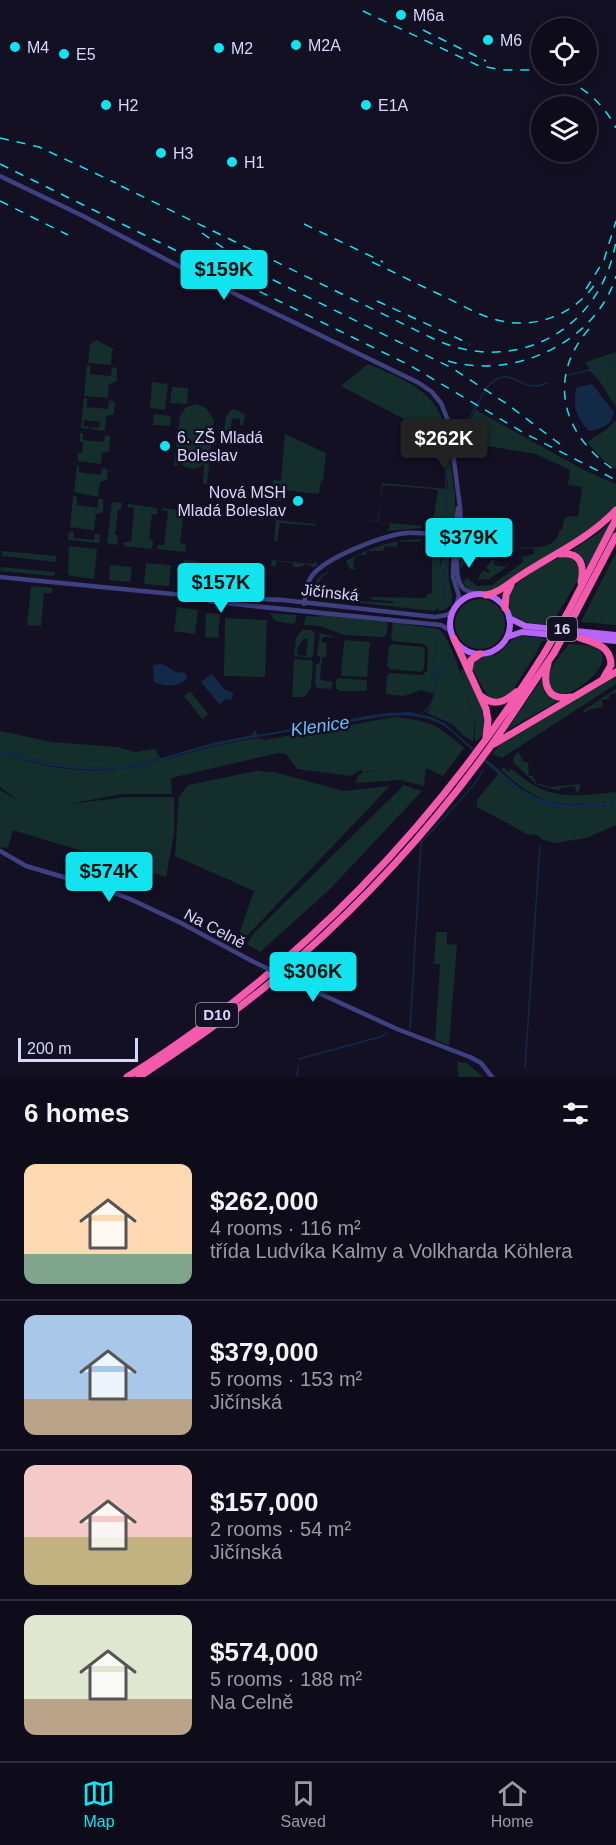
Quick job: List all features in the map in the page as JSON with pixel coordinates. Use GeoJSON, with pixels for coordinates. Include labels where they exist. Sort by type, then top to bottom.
{"type":"FeatureCollection","features":[{"type":"Feature","properties":{"kind":"highway"},"geometry":{"type":"LineString","coordinates":[[482,595],[497,592],[557,554],[595,529],[616,510]]}},
{"type":"Feature","properties":{"kind":"highway","name":"D10"},"geometry":{"type":"LineString","coordinates":[[139,1077],[260,992],[320,940],[399,858],[487,745],[554,653],[579,594],[616,519]]}},
{"type":"Feature","properties":{"kind":"highway","name":"D10"},"geometry":{"type":"LineString","coordinates":[[487,745],[571,614],[616,536]]}},
{"type":"Feature","properties":{"kind":"highway"},"geometry":{"type":"LineString","coordinates":[[610,549],[616,543]]}},
{"type":"Feature","properties":{"kind":"highway","name":"16"},"geometry":{"type":"LineString","coordinates":[[557,554],[576,556],[582,564],[583,573],[579,594]]}},
{"type":"Feature","properties":{"kind":"highway"},"geometry":{"type":"LineString","coordinates":[[505,608],[506,595],[512,582]]}},
{"type":"Feature","properties":{"kind":"highway"},"geometry":{"type":"LineString","coordinates":[[580,638],[600,645],[610,656],[610,668],[602,679]]}},
{"type":"Feature","properties":{"kind":"highway"},"geometry":{"type":"LineString","coordinates":[[454,639],[480,694],[488,720],[487,745]]}},
{"type":"Feature","properties":{"kind":"highway"},"geometry":{"type":"LineString","coordinates":[[554,653],[546,672],[547,687],[556,697],[573,696]]}},
{"type":"Feature","properties":{"kind":"highway"},"geometry":{"type":"LineString","coordinates":[[469,670],[471,660],[480,654]]}},
{"type":"Feature","properties":{"kind":"highway"},"geometry":{"type":"LineString","coordinates":[[487,745],[616,672]]}},
{"type":"Feature","properties":{"kind":"highway"},"geometry":{"type":"LineString","coordinates":[[480,694],[487,701],[498,703],[509,698],[526,682]]}},
{"type":"Feature","properties":{"kind":"highway","name":"D10"},"geometry":{"type":"LineString","coordinates":[[127,1077],[208,1022],[317,931],[400,846],[472,764]]}},
{"type":"Feature","properties":{"kind":"main road","name":"Jičínská"},"geometry":{"type":"LineString","coordinates":[[455,608],[464,599],[482,595]]}},
{"type":"Feature","properties":{"kind":"main road"},"geometry":{"type":"LineString","coordinates":[[482,595],[497,600],[505,608],[510,626],[507,638]]}},
{"type":"Feature","properties":{"kind":"main road"},"geometry":{"type":"LineString","coordinates":[[455,608],[450,620],[454,639],[465,650],[480,654],[495,650],[507,638],[522,632],[616,642]]}},
{"type":"Feature","properties":{"kind":"main road","name":"16"},"geometry":{"type":"LineString","coordinates":[[509,618],[525,626],[616,635]]}},
{"type":"Feature","properties":{"kind":"street"},"geometry":{"type":"LineString","coordinates":[[0,176],[419,383],[432,392],[441,403],[452,441],[464,537],[458,556],[460,582],[467,591],[482,595]]}},
{"type":"Feature","properties":{"kind":"street"},"geometry":{"type":"LineString","coordinates":[[455,608],[459,597],[453,577],[454,532],[458,497]]}},
{"type":"Feature","properties":{"kind":"street"},"geometry":{"type":"LineString","coordinates":[[303,610],[308,582],[313,574],[339,558],[382,537],[402,533],[459,530],[463,532]]}},
{"type":"Feature","properties":{"kind":"street"},"geometry":{"type":"LineString","coordinates":[[426,533],[461,542]]}},
{"type":"Feature","properties":{"kind":"street","name":"Jičínská"},"geometry":{"type":"LineString","coordinates":[[0,577],[202,597],[305,603],[435,617],[447,615],[455,608]]}},
{"type":"Feature","properties":{"kind":"street","name":"Jičínská"},"geometry":{"type":"LineString","coordinates":[[202,597],[213,602],[441,625],[451,631]]}},
{"type":"Feature","properties":{"kind":"street","name":"Na Celně"},"geometry":{"type":"LineString","coordinates":[[0,851],[26,866],[130,899],[297,983],[397,1029],[470,1057],[481,1063],[492,1077]]}},
{"type":"Feature","properties":{"kind":"green space"},"geometry":{"type":"Polygon","coordinates":[[[96,340],[114,349],[111,365],[88,363],[90,344],[96,340]]]}},
{"type":"Feature","properties":{"kind":"green space"},"geometry":{"type":"Polygon","coordinates":[[[616,352],[616,407],[586,362],[616,352]]]}},
{"type":"Feature","properties":{"kind":"green space"},"geometry":{"type":"Polygon","coordinates":[[[368,364],[414,386],[432,401],[444,424],[438,437],[341,386],[368,364]]]}},
{"type":"Feature","properties":{"kind":"green space"},"geometry":{"type":"Polygon","coordinates":[[[87,365],[90,365],[90,374],[111,376],[112,367],[117,368],[117,381],[109,384],[108,398],[84,396],[87,365]]]}},
{"type":"Feature","properties":{"kind":"green space"},"geometry":{"type":"Polygon","coordinates":[[[152,382],[168,384],[165,410],[150,408],[152,382]]]}},
{"type":"Feature","properties":{"kind":"green space"},"geometry":{"type":"Polygon","coordinates":[[[172,387],[188,388],[187,404],[170,403],[172,387]]]}},
{"type":"Feature","properties":{"kind":"green space"},"geometry":{"type":"Polygon","coordinates":[[[84,398],[87,398],[87,407],[108,409],[109,400],[115,402],[114,414],[106,417],[105,431],[91,429],[91,427],[99,428],[100,422],[84,420],[83,426],[89,427],[88,429],[81,428],[84,398]]]}},
{"type":"Feature","properties":{"kind":"green space"},"geometry":{"type":"Polygon","coordinates":[[[197,404],[207,409],[214,420],[207,484],[203,484],[204,464],[191,468],[178,461],[177,466],[174,466],[180,416],[186,407],[197,404]]]}},
{"type":"Feature","properties":{"kind":"green space"},"geometry":{"type":"Polygon","coordinates":[[[234,409],[245,414],[243,425],[240,425],[240,419],[232,418],[230,436],[224,435],[227,416],[234,409]]]}},
{"type":"Feature","properties":{"kind":"green space"},"geometry":{"type":"Polygon","coordinates":[[[476,410],[584,470],[616,484],[616,505],[597,526],[516,574],[493,592],[471,590],[463,581],[467,578],[477,586],[492,585],[523,562],[522,557],[534,554],[534,549],[522,548],[521,551],[521,547],[545,546],[554,541],[562,530],[564,519],[568,516],[578,517],[582,487],[568,485],[570,470],[536,454],[457,441],[457,432],[468,423],[476,410]]]}},
{"type":"Feature","properties":{"kind":"green space"},"geometry":{"type":"Polygon","coordinates":[[[154,414],[171,416],[170,426],[153,425],[154,414]]]}},
{"type":"Feature","properties":{"kind":"green space"},"geometry":{"type":"Polygon","coordinates":[[[616,420],[616,469],[604,461],[587,442],[616,420]]]}},
{"type":"Feature","properties":{"kind":"green space"},"geometry":{"type":"Polygon","coordinates":[[[80,433],[83,433],[83,440],[104,442],[105,435],[110,436],[109,452],[102,453],[101,464],[78,461],[78,453],[82,453],[83,442],[80,442],[80,433]]]}},
{"type":"Feature","properties":{"kind":"green space"},"geometry":{"type":"Polygon","coordinates":[[[285,434],[326,453],[319,494],[283,490],[281,501],[271,500],[273,480],[281,481],[285,434]]]}},
{"type":"Feature","properties":{"kind":"green space"},"geometry":{"type":"Polygon","coordinates":[[[447,437],[455,495],[455,522],[451,529],[432,528],[438,490],[383,485],[380,502],[382,483],[448,489],[444,443],[447,437]]]}},
{"type":"Feature","properties":{"kind":"green space"},"geometry":{"type":"Polygon","coordinates":[[[77,465],[79,472],[101,475],[102,468],[108,469],[107,480],[100,482],[98,497],[74,492],[77,465]]]}},
{"type":"Feature","properties":{"kind":"green space"},"geometry":{"type":"Polygon","coordinates":[[[73,496],[77,497],[77,505],[98,508],[98,499],[103,499],[103,512],[96,514],[94,530],[70,527],[73,496]]]}},
{"type":"Feature","properties":{"kind":"green space"},"geometry":{"type":"Polygon","coordinates":[[[112,502],[122,503],[121,509],[118,510],[115,535],[118,535],[117,545],[107,543],[112,502]]]}},
{"type":"Feature","properties":{"kind":"green space"},"geometry":{"type":"Polygon","coordinates":[[[380,502],[379,522],[422,526],[421,528],[388,531],[390,524],[367,520],[378,521],[380,502]]]}},
{"type":"Feature","properties":{"kind":"green space"},"geometry":{"type":"Polygon","coordinates":[[[128,504],[157,508],[157,514],[152,514],[149,539],[153,540],[152,549],[124,546],[124,542],[131,542],[134,508],[128,507],[128,504]]]}},
{"type":"Feature","properties":{"kind":"green space"},"geometry":{"type":"Polygon","coordinates":[[[162,508],[190,512],[190,517],[183,517],[180,543],[186,544],[185,552],[157,549],[158,545],[164,545],[168,511],[162,508]]]}},
{"type":"Feature","properties":{"kind":"green space"},"geometry":{"type":"Polygon","coordinates":[[[276,520],[315,524],[316,526],[280,523],[277,541],[274,541],[276,520]]]}},
{"type":"Feature","properties":{"kind":"green space"},"geometry":{"type":"Polygon","coordinates":[[[612,521],[587,568],[585,561],[574,552],[574,549],[612,521]]]}},
{"type":"Feature","properties":{"kind":"green space"},"geometry":{"type":"Polygon","coordinates":[[[69,531],[74,532],[73,538],[94,540],[95,534],[100,534],[99,543],[68,540],[69,531]]]}},
{"type":"Feature","properties":{"kind":"green space"},"geometry":{"type":"Polygon","coordinates":[[[432,538],[442,539],[440,568],[445,557],[442,554],[444,539],[451,543],[448,570],[452,602],[446,609],[439,611],[437,608],[434,611],[315,598],[324,595],[324,598],[393,603],[393,601],[373,600],[371,597],[426,598],[427,594],[432,593],[432,538]]]}},
{"type":"Feature","properties":{"kind":"green space"},"geometry":{"type":"Polygon","coordinates":[[[411,539],[421,539],[420,542],[399,541],[411,539]]]}},
{"type":"Feature","properties":{"kind":"green space"},"geometry":{"type":"Polygon","coordinates":[[[397,541],[397,547],[385,546],[383,551],[367,551],[366,555],[354,558],[353,568],[359,569],[350,569],[346,561],[373,548],[397,541]]]}},
{"type":"Feature","properties":{"kind":"green space"},"geometry":{"type":"Polygon","coordinates":[[[467,544],[477,546],[473,546],[460,569],[461,551],[467,544]]]}},
{"type":"Feature","properties":{"kind":"green space"},"geometry":{"type":"Polygon","coordinates":[[[69,546],[97,549],[94,579],[68,574],[69,546]]]}},
{"type":"Feature","properties":{"kind":"green space"},"geometry":{"type":"Polygon","coordinates":[[[2,551],[56,556],[56,562],[2,556],[2,551]]]}},
{"type":"Feature","properties":{"kind":"green space"},"geometry":{"type":"Polygon","coordinates":[[[616,553],[616,625],[581,622],[612,560],[616,553]]]}},
{"type":"Feature","properties":{"kind":"green space"},"geometry":{"type":"Polygon","coordinates":[[[562,557],[567,557],[577,563],[578,580],[551,625],[522,622],[514,618],[509,601],[511,592],[522,579],[562,557]]]}},
{"type":"Feature","properties":{"kind":"green space"},"geometry":{"type":"Polygon","coordinates":[[[492,559],[495,560],[494,565],[506,567],[507,563],[508,566],[489,579],[479,580],[483,570],[488,573],[490,571],[486,568],[492,559]]]}},
{"type":"Feature","properties":{"kind":"green space"},"geometry":{"type":"Polygon","coordinates":[[[184,560],[199,561],[196,589],[181,587],[184,560]]]}},
{"type":"Feature","properties":{"kind":"green space"},"geometry":{"type":"Polygon","coordinates":[[[272,560],[314,564],[314,561],[318,564],[314,567],[306,564],[293,567],[293,563],[277,561],[275,567],[271,566],[272,560]]]}},
{"type":"Feature","properties":{"kind":"green space"},"geometry":{"type":"Polygon","coordinates":[[[146,563],[171,565],[169,586],[144,584],[146,563]]]}},
{"type":"Feature","properties":{"kind":"green space"},"geometry":{"type":"Polygon","coordinates":[[[110,565],[132,567],[130,582],[109,580],[110,565]]]}},
{"type":"Feature","properties":{"kind":"green space"},"geometry":{"type":"Polygon","coordinates":[[[1,567],[55,572],[54,576],[0,571],[1,567]]]}},
{"type":"Feature","properties":{"kind":"green space"},"geometry":{"type":"Polygon","coordinates":[[[331,571],[323,576],[316,584],[323,574],[331,571]]]}},
{"type":"Feature","properties":{"kind":"green space"},"geometry":{"type":"Polygon","coordinates":[[[31,586],[53,588],[52,593],[44,593],[41,626],[27,625],[31,586]]]}},
{"type":"Feature","properties":{"kind":"green space"},"geometry":{"type":"Polygon","coordinates":[[[480,599],[498,606],[505,624],[498,642],[480,649],[462,642],[455,624],[462,606],[480,599]]]}},
{"type":"Feature","properties":{"kind":"green space"},"geometry":{"type":"Polygon","coordinates":[[[177,607],[198,610],[195,634],[174,631],[177,607]]]}},
{"type":"Feature","properties":{"kind":"green space"},"geometry":{"type":"Polygon","coordinates":[[[206,613],[220,614],[218,638],[205,637],[206,613]]]}},
{"type":"Feature","properties":{"kind":"green space"},"geometry":{"type":"Polygon","coordinates":[[[270,613],[297,615],[293,624],[275,621],[270,613]]]}},
{"type":"Feature","properties":{"kind":"green space"},"geometry":{"type":"Polygon","coordinates":[[[316,613],[387,622],[386,635],[383,637],[344,635],[320,626],[304,625],[306,616],[324,617],[316,613]]]}},
{"type":"Feature","properties":{"kind":"green space"},"geometry":{"type":"Polygon","coordinates":[[[225,618],[267,620],[265,677],[224,676],[225,618]]]}},
{"type":"Feature","properties":{"kind":"green space"},"geometry":{"type":"Polygon","coordinates":[[[393,622],[427,625],[401,624],[439,629],[444,635],[461,673],[470,703],[475,723],[474,742],[452,724],[427,713],[435,694],[435,678],[433,693],[420,690],[404,696],[386,694],[387,676],[390,673],[422,675],[427,671],[428,648],[424,644],[393,641],[391,638],[393,622]]]}},
{"type":"Feature","properties":{"kind":"green space"},"geometry":{"type":"Polygon","coordinates":[[[302,630],[312,630],[315,634],[311,658],[294,656],[296,638],[302,630]],[[304,639],[298,647],[297,655],[306,656],[308,639],[304,639]]]}},
{"type":"Feature","properties":{"kind":"green space"},"geometry":{"type":"Polygon","coordinates":[[[320,633],[335,637],[331,639],[322,637],[322,642],[327,643],[326,657],[322,657],[320,680],[333,682],[331,689],[317,688],[315,685],[316,664],[320,663],[320,656],[317,656],[320,633]]]}},
{"type":"Feature","properties":{"kind":"green space"},"geometry":{"type":"Polygon","coordinates":[[[524,636],[543,638],[537,652],[511,693],[496,700],[488,697],[473,670],[474,662],[480,658],[497,654],[513,639],[524,636]]]}},
{"type":"Feature","properties":{"kind":"green space"},"geometry":{"type":"Polygon","coordinates":[[[346,640],[370,642],[367,677],[342,676],[346,640]]]}},
{"type":"Feature","properties":{"kind":"green space"},"geometry":{"type":"Polygon","coordinates":[[[392,644],[422,647],[425,650],[424,669],[421,672],[390,669],[387,666],[389,646],[392,644]]]}},
{"type":"Feature","properties":{"kind":"green space"},"geometry":{"type":"Polygon","coordinates":[[[569,644],[597,648],[602,654],[602,660],[595,674],[581,686],[563,694],[556,692],[548,680],[556,660],[569,644]]]}},
{"type":"Feature","properties":{"kind":"green space"},"geometry":{"type":"Polygon","coordinates":[[[294,659],[313,662],[311,687],[305,697],[292,697],[294,659]]]}},
{"type":"Feature","properties":{"kind":"green space"},"geometry":{"type":"Polygon","coordinates":[[[465,669],[485,716],[482,735],[476,742],[474,737],[476,725],[461,672],[465,669]]]}},
{"type":"Feature","properties":{"kind":"green space"},"geometry":{"type":"Polygon","coordinates":[[[616,675],[616,684],[502,758],[492,754],[504,741],[616,675]]]}},
{"type":"Feature","properties":{"kind":"green space"},"geometry":{"type":"Polygon","coordinates":[[[339,678],[365,680],[367,689],[365,691],[340,691],[336,688],[336,680],[339,678]]]}},
{"type":"Feature","properties":{"kind":"green space"},"geometry":{"type":"Polygon","coordinates":[[[541,680],[545,692],[558,701],[507,730],[541,680]]]}},
{"type":"Feature","properties":{"kind":"green space"},"geometry":{"type":"Polygon","coordinates":[[[616,689],[616,693],[609,697],[610,709],[609,699],[602,700],[603,707],[584,712],[584,710],[616,689]]]}},
{"type":"Feature","properties":{"kind":"green space"},"geometry":{"type":"Polygon","coordinates":[[[190,691],[208,714],[202,719],[184,696],[190,691]]]}},
{"type":"Feature","properties":{"kind":"green space"},"geometry":{"type":"Polygon","coordinates":[[[394,717],[433,725],[464,748],[443,776],[426,768],[424,786],[400,780],[356,783],[358,775],[366,772],[361,772],[362,769],[351,776],[297,769],[286,754],[278,753],[171,778],[172,794],[122,794],[69,804],[127,797],[174,797],[174,833],[166,877],[13,830],[8,848],[0,847],[0,790],[19,801],[0,787],[0,753],[54,767],[108,770],[145,765],[230,743],[257,738],[265,740],[394,717]]]}},
{"type":"Feature","properties":{"kind":"green space"},"geometry":{"type":"Polygon","coordinates":[[[0,731],[52,742],[117,747],[135,752],[155,749],[160,758],[120,766],[100,767],[79,767],[39,761],[0,749],[0,731]]]}},
{"type":"Feature","properties":{"kind":"green space"},"geometry":{"type":"Polygon","coordinates":[[[518,752],[524,762],[531,762],[528,763],[529,776],[533,776],[536,783],[551,787],[580,784],[579,791],[576,792],[575,786],[560,788],[559,791],[536,784],[514,763],[513,758],[518,752]]]}},
{"type":"Feature","properties":{"kind":"green space"},"geometry":{"type":"Polygon","coordinates":[[[503,767],[509,772],[510,769],[513,770],[549,792],[561,795],[586,795],[616,792],[616,801],[581,804],[554,802],[529,792],[501,770],[503,767]]]}},
{"type":"Feature","properties":{"kind":"green space"},"geometry":{"type":"Polygon","coordinates":[[[256,771],[274,772],[344,791],[390,786],[242,941],[237,940],[254,891],[175,856],[179,797],[188,785],[256,771]]]}},
{"type":"Feature","properties":{"kind":"green space"},"geometry":{"type":"Polygon","coordinates":[[[499,773],[527,795],[553,805],[580,807],[616,804],[616,825],[586,838],[555,843],[543,840],[537,835],[527,834],[477,807],[477,800],[499,773]]]}},
{"type":"Feature","properties":{"kind":"green space"},"geometry":{"type":"Polygon","coordinates":[[[404,785],[422,791],[330,889],[260,952],[247,944],[254,933],[404,785]]]}},
{"type":"Feature","properties":{"kind":"green space"},"geometry":{"type":"Polygon","coordinates":[[[436,932],[447,932],[447,944],[457,945],[449,1045],[435,1040],[440,964],[434,964],[436,932]]]}},
{"type":"Feature","properties":{"kind":"green space"},"geometry":{"type":"Polygon","coordinates":[[[457,1062],[467,1063],[483,1077],[459,1077],[457,1062]]]}},
{"type":"Feature","properties":{"kind":"water"},"geometry":{"type":"Polygon","coordinates":[[[592,384],[614,412],[608,424],[589,431],[578,416],[575,393],[577,387],[592,384]]]}},
{"type":"Feature","properties":{"kind":"water"},"geometry":{"type":"Polygon","coordinates":[[[158,664],[180,673],[184,672],[187,676],[186,680],[170,685],[154,682],[153,666],[158,664]]]}},
{"type":"Feature","properties":{"kind":"water"},"geometry":{"type":"Polygon","coordinates":[[[212,674],[224,689],[233,693],[232,700],[226,699],[219,704],[201,682],[212,674]]]}},
{"type":"Feature","properties":{"kind":"water","name":"Klenice"},"geometry":{"type":"Polygon","coordinates":[[[410,712],[432,717],[444,723],[520,788],[538,798],[559,804],[580,805],[616,801],[616,804],[588,808],[560,808],[544,804],[513,786],[443,725],[418,717],[379,717],[255,737],[121,769],[90,770],[60,767],[0,753],[0,749],[35,760],[71,766],[108,767],[152,760],[252,735],[256,729],[257,735],[385,713],[410,712]]]}},
{"type":"Feature","properties":{"kind":"waterway"},"geometry":{"type":"LineString","coordinates":[[578,373],[616,361]]}},
{"type":"Feature","properties":{"kind":"waterway"},"geometry":{"type":"LineString","coordinates":[[569,375],[576,373]]}},
{"type":"Feature","properties":{"kind":"waterway"},"geometry":{"type":"LineString","coordinates":[[452,433],[467,421],[485,390],[495,380],[507,377],[532,386],[548,383]]}},
{"type":"Feature","properties":{"kind":"waterway"},"geometry":{"type":"LineString","coordinates":[[447,526],[446,475],[442,442],[448,435]]}},
{"type":"Feature","properties":{"kind":"waterway"},"geometry":{"type":"LineString","coordinates":[[443,604],[447,542]]}},
{"type":"Feature","properties":{"kind":"waterway"},"geometry":{"type":"LineString","coordinates":[[422,713],[429,707],[434,697],[434,662],[438,632]]}},
{"type":"Feature","properties":{"kind":"waterway"},"geometry":{"type":"LineString","coordinates":[[470,645],[479,640],[496,639]]}},
{"type":"Feature","properties":{"kind":"waterway"},"geometry":{"type":"LineString","coordinates":[[515,640],[526,642],[530,639],[547,640]]}},
{"type":"Feature","properties":{"kind":"waterway"},"geometry":{"type":"LineString","coordinates":[[435,676],[454,659]]}},
{"type":"Feature","properties":{"kind":"waterway"},"geometry":{"type":"LineString","coordinates":[[410,1030],[421,843],[474,785],[483,770]]}},
{"type":"Feature","properties":{"kind":"waterway"},"geometry":{"type":"LineString","coordinates":[[525,1067],[540,846]]}},
{"type":"Feature","properties":{"kind":"waterway"},"geometry":{"type":"LineString","coordinates":[[299,1059],[380,1037],[387,1033]]}},
{"type":"Feature","properties":{"kind":"waterway"},"geometry":{"type":"LineString","coordinates":[[297,1077],[298,1066]]}},
{"type":"Feature","properties":{"kind":"railway"},"geometry":{"type":"LineString","coordinates":[[363,11],[477,65],[501,70],[531,70]]}},
{"type":"Feature","properties":{"kind":"railway"},"geometry":{"type":"LineString","coordinates":[[423,30],[486,61]]}},
{"type":"Feature","properties":{"kind":"railway"},"geometry":{"type":"LineString","coordinates":[[575,84],[597,101],[616,128]]}},
{"type":"Feature","properties":{"kind":"railway"},"geometry":{"type":"LineString","coordinates":[[0,138],[39,147],[116,183]]}},
{"type":"Feature","properties":{"kind":"railway"},"geometry":{"type":"LineString","coordinates":[[0,164],[411,366],[524,433],[616,480]]}},
{"type":"Feature","properties":{"kind":"railway"},"geometry":{"type":"LineString","coordinates":[[121,186],[434,339],[465,349],[495,352],[524,348],[550,337],[574,321],[593,299],[608,272],[616,241]]}},
{"type":"Feature","properties":{"kind":"railway"},"geometry":{"type":"LineString","coordinates":[[0,201],[68,235]]}},
{"type":"Feature","properties":{"kind":"railway"},"geometry":{"type":"LineString","coordinates":[[586,289],[604,260],[616,221]]}},
{"type":"Feature","properties":{"kind":"railway"},"geometry":{"type":"LineString","coordinates":[[304,224],[383,262]]}},
{"type":"Feature","properties":{"kind":"railway"},"geometry":{"type":"LineString","coordinates":[[202,233],[259,273],[452,368],[507,404],[565,448]]}},
{"type":"Feature","properties":{"kind":"railway"},"geometry":{"type":"LineString","coordinates":[[372,262],[476,312],[511,323],[539,321],[565,312],[586,295],[595,284]]}},
{"type":"Feature","properties":{"kind":"railway"},"geometry":{"type":"LineString","coordinates":[[448,361],[473,366],[499,365],[524,360],[549,351],[571,337],[590,320],[606,300],[616,276]]}},
{"type":"Feature","properties":{"kind":"railway"},"geometry":{"type":"LineString","coordinates":[[377,301],[470,344]]}},
{"type":"Feature","properties":{"kind":"railway"},"geometry":{"type":"LineString","coordinates":[[589,329],[575,348],[567,368],[564,387],[566,406],[573,425],[584,442],[616,471]]}},
{"type":"Feature","properties":{"kind":"place","name":"M6a"},"geometry":{"type":"Point","coordinates":[401,15]}},
{"type":"Feature","properties":{"kind":"place","name":"M6"},"geometry":{"type":"Point","coordinates":[488,40]}},
{"type":"Feature","properties":{"kind":"place","name":"M2A"},"geometry":{"type":"Point","coordinates":[296,45]}},
{"type":"Feature","properties":{"kind":"place","name":"M4"},"geometry":{"type":"Point","coordinates":[15,47]}},
{"type":"Feature","properties":{"kind":"place","name":"M2"},"geometry":{"type":"Point","coordinates":[219,48]}},
{"type":"Feature","properties":{"kind":"place","name":"E5"},"geometry":{"type":"Point","coordinates":[64,54]}},
{"type":"Feature","properties":{"kind":"place","name":"H2"},"geometry":{"type":"Point","coordinates":[106,105]}},
{"type":"Feature","properties":{"kind":"place","name":"E1A"},"geometry":{"type":"Point","coordinates":[366,105]}},
{"type":"Feature","properties":{"kind":"place","name":"H3"},"geometry":{"type":"Point","coordinates":[161,153]}},
{"type":"Feature","properties":{"kind":"place","name":"H1"},"geometry":{"type":"Point","coordinates":[232,162]}},
{"type":"Feature","properties":{"kind":"place","name":"6. ZŠ Mladá Boleslav"},"geometry":{"type":"Point","coordinates":[165,446]}},
{"type":"Feature","properties":{"kind":"place","name":"Nová MSH Mladá Boleslav"},"geometry":{"type":"Point","coordinates":[298,501]}}]}
